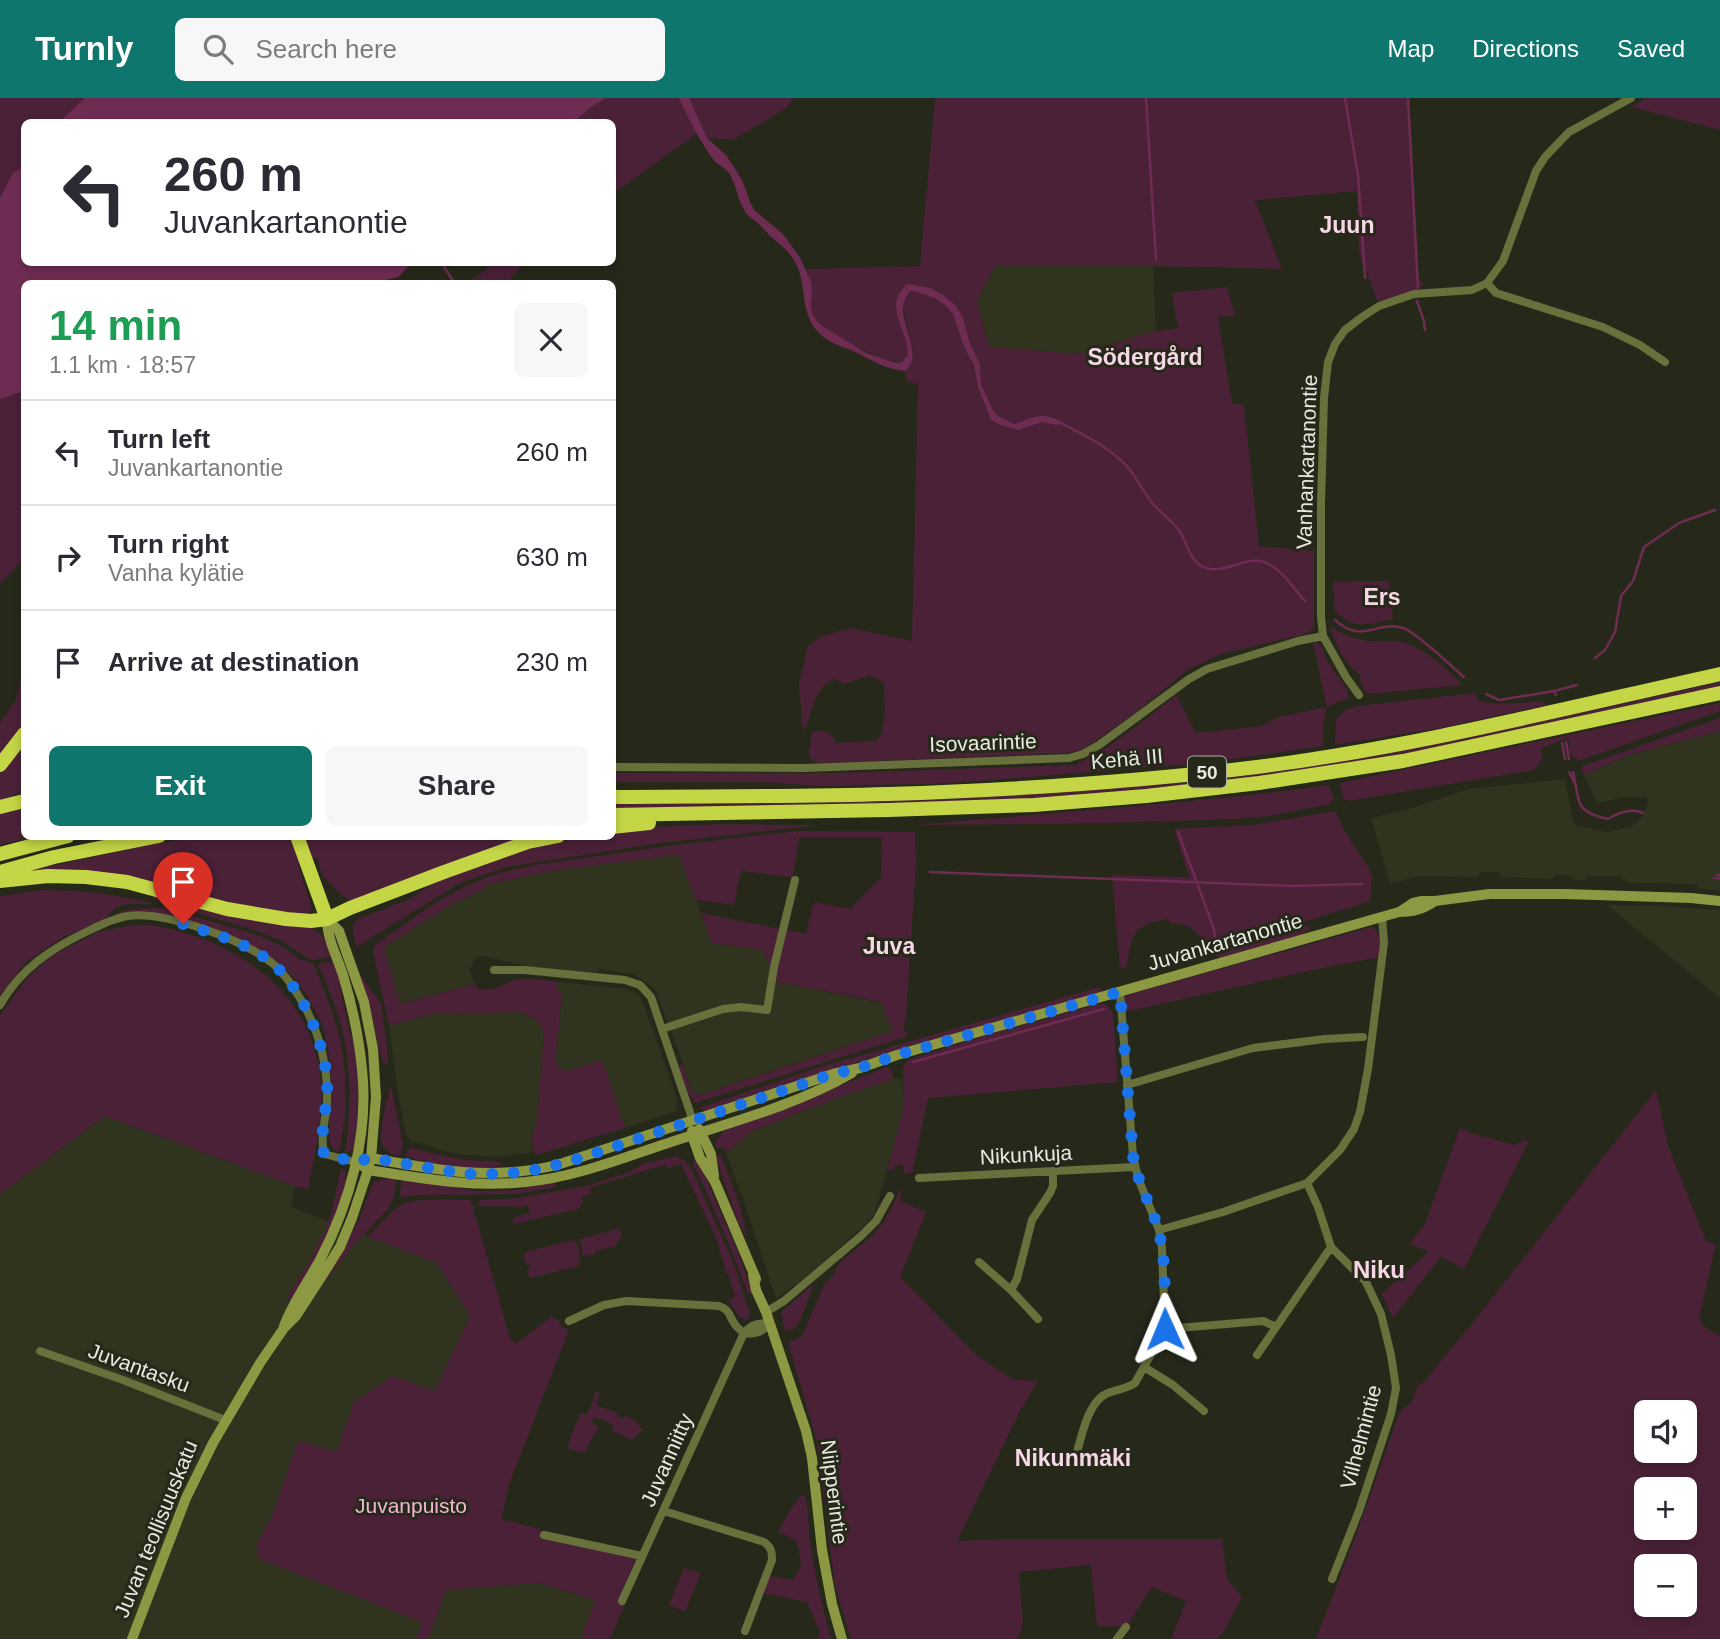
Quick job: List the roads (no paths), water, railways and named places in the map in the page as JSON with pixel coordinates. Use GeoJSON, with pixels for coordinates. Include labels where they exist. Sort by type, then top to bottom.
{"type":"FeatureCollection","features":[{"type":"Feature","properties":{"kind":"highway","name":"Kehä III"},"geometry":{"type":"LineString","coordinates":[[616,797],[886,794],[1021,789],[1256,767],[1338,755],[1504,723],[1720,674]]}},
{"type":"Feature","properties":{"kind":"highway","name":"Kehä III"},"geometry":{"type":"LineString","coordinates":[[616,815],[1034,805],[1146,796],[1259,783],[1403,761],[1720,693]]}},
{"type":"Feature","properties":{"kind":"highway"},"geometry":{"type":"LineString","coordinates":[[0,765],[21,738]]}},
{"type":"Feature","properties":{"kind":"highway"},"geometry":{"type":"LineString","coordinates":[[616,790],[653,796]]}},
{"type":"Feature","properties":{"kind":"highway"},"geometry":{"type":"LineString","coordinates":[[0,807],[21,803]]}},
{"type":"Feature","properties":{"kind":"highway"},"geometry":{"type":"LineString","coordinates":[[616,827],[660,822],[685,814]]}},
{"type":"Feature","properties":{"kind":"highway"},"geometry":{"type":"LineString","coordinates":[[0,854],[53,840]]}},
{"type":"Feature","properties":{"kind":"highway"},"geometry":{"type":"LineString","coordinates":[[0,872],[54,857],[139,840]]}},
{"type":"Feature","properties":{"kind":"highway"},"geometry":{"type":"LineString","coordinates":[[298,840],[327,919]]}},
{"type":"Feature","properties":{"kind":"highway"},"geometry":{"type":"LineString","coordinates":[[0,881],[48,876],[86,877],[127,882],[197,902],[253,914],[300,920],[327,919],[444,872],[538,840]]}},
{"type":"Feature","properties":{"kind":"main road","name":"Juvankartanontie"},"geometry":{"type":"LineString","coordinates":[[355,1162],[465,1174],[525,1172],[565,1163],[833,1074],[1382,917],[1422,901],[1517,893],[1720,901]]}},
{"type":"Feature","properties":{"kind":"main road","name":"Juvan teollisuuskatu"},"geometry":{"type":"LineString","coordinates":[[284,1328],[290,1311],[329,1243],[346,1198],[362,1115],[362,1070],[356,1030],[343,975],[327,932],[327,919]]}},
{"type":"Feature","properties":{"kind":"main road","name":"Juvan teollisuuskatu"},"geometry":{"type":"LineString","coordinates":[[132,1639],[186,1498],[225,1420],[260,1363],[284,1328],[296,1316],[340,1247],[369,1164],[376,1097],[369,1028],[364,1002],[339,931],[327,919]]}},
{"type":"Feature","properties":{"kind":"main road","name":"Juvankartanontie"},"geometry":{"type":"LineString","coordinates":[[369,1164],[460,1184],[527,1182],[575,1174],[773,1108],[835,1083],[860,1068]]}},
{"type":"Feature","properties":{"kind":"main road","name":"Niipperintie"},"geometry":{"type":"LineString","coordinates":[[693,1121],[701,1158],[715,1182],[753,1275],[762,1287],[766,1312],[806,1431],[813,1458],[821,1550],[842,1639]]}},
{"type":"Feature","properties":{"kind":"street"},"geometry":{"type":"LineString","coordinates":[[1631,98],[1617,102],[1569,132],[1545,158],[1536,171],[1503,261],[1487,283],[1496,293],[1602,327],[1640,345],[1665,362]]}},
{"type":"Feature","properties":{"kind":"street","name":"Vanhankartanontie"},"geometry":{"type":"LineString","coordinates":[[1359,695],[1322,636],[1321,503],[1324,398],[1328,362],[1335,344],[1345,330],[1379,306],[1415,295],[1472,290],[1487,283]]}},
{"type":"Feature","properties":{"kind":"street","name":"Isovaarintie"},"geometry":{"type":"LineString","coordinates":[[616,767],[805,768],[1069,758],[1099,746],[1189,679],[1207,669],[1322,636]]}},
{"type":"Feature","properties":{"kind":"street"},"geometry":{"type":"LineString","coordinates":[[662,1029],[723,1009],[741,1007],[767,1010],[774,967],[795,880]]}},
{"type":"Feature","properties":{"kind":"street"},"geometry":{"type":"LineString","coordinates":[[0,1004],[16,982],[51,950],[103,924],[128,916],[163,918],[231,940],[270,961],[290,982],[307,1010],[319,1040],[327,1078],[322,1146],[324,1154],[355,1162]]}},
{"type":"Feature","properties":{"kind":"street"},"geometry":{"type":"LineString","coordinates":[[1158,1230],[1223,1212],[1307,1183],[1340,1150],[1354,1129],[1360,1112],[1368,1038],[1384,943],[1382,917]]}},
{"type":"Feature","properties":{"kind":"street"},"geometry":{"type":"LineString","coordinates":[[494,970],[525,970],[618,979],[640,985],[651,997],[693,1121]]}},
{"type":"Feature","properties":{"kind":"street"},"geometry":{"type":"LineString","coordinates":[[1077,1452],[1084,1425],[1100,1398],[1135,1383],[1165,1329],[1162,1248],[1158,1230],[1134,1167],[1120,992]]}},
{"type":"Feature","properties":{"kind":"street"},"geometry":{"type":"LineString","coordinates":[[1127,1084],[1253,1048],[1325,1039],[1368,1038]]}},
{"type":"Feature","properties":{"kind":"street","name":"Nikunkuja"},"geometry":{"type":"LineString","coordinates":[[919,1178],[1134,1167]]}},
{"type":"Feature","properties":{"kind":"street"},"geometry":{"type":"LineString","coordinates":[[1011,1290],[1017,1279],[1032,1220],[1053,1186],[1053,1171]]}},
{"type":"Feature","properties":{"kind":"street","name":"Vilhelmintie"},"geometry":{"type":"LineString","coordinates":[[1307,1183],[1331,1247],[1366,1282],[1381,1314],[1396,1388],[1359,1511],[1332,1579]]}},
{"type":"Feature","properties":{"kind":"street"},"geometry":{"type":"LineString","coordinates":[[766,1312],[784,1301],[861,1236],[876,1221],[890,1196]]}},
{"type":"Feature","properties":{"kind":"street"},"geometry":{"type":"LineString","coordinates":[[1257,1355],[1331,1247]]}},
{"type":"Feature","properties":{"kind":"street"},"geometry":{"type":"LineString","coordinates":[[979,1262],[1038,1319]]}},
{"type":"Feature","properties":{"kind":"street"},"geometry":{"type":"LineString","coordinates":[[569,1321],[604,1305],[626,1301],[719,1306],[726,1308],[734,1324],[744,1333],[755,1324],[770,1323]]}},
{"type":"Feature","properties":{"kind":"street"},"geometry":{"type":"LineString","coordinates":[[1165,1329],[1263,1321],[1276,1327]]}},
{"type":"Feature","properties":{"kind":"street","name":"Juvanniitty"},"geometry":{"type":"LineString","coordinates":[[622,1601],[744,1333]]}},
{"type":"Feature","properties":{"kind":"street","name":"Juvantasku"},"geometry":{"type":"LineString","coordinates":[[40,1351],[225,1420]]}},
{"type":"Feature","properties":{"kind":"street"},"geometry":{"type":"LineString","coordinates":[[1144,1367],[1173,1385],[1203,1410]]}},
{"type":"Feature","properties":{"kind":"street"},"geometry":{"type":"LineString","coordinates":[[664,1511],[764,1542],[770,1547],[772,1560],[745,1631]]}},
{"type":"Feature","properties":{"kind":"street"},"geometry":{"type":"LineString","coordinates":[[544,1535],[642,1556]]}},
{"type":"Feature","properties":{"kind":"street"},"geometry":{"type":"LineString","coordinates":[[1116,1639],[1126,1627]]}},
{"type":"Feature","properties":{"kind":"waterway"},"geometry":{"type":"LineString","coordinates":[[1146,98],[1156,260]]}},
{"type":"Feature","properties":{"kind":"waterway"},"geometry":{"type":"LineString","coordinates":[[1345,98],[1358,175],[1365,278]]}},
{"type":"Feature","properties":{"kind":"waterway"},"geometry":{"type":"LineString","coordinates":[[1408,98],[1418,288]]}},
{"type":"Feature","properties":{"kind":"waterway"},"geometry":{"type":"LineString","coordinates":[[444,266],[452,280]]}},
{"type":"Feature","properties":{"kind":"waterway"},"geometry":{"type":"LineString","coordinates":[[1417,301],[1425,330]]}},
{"type":"Feature","properties":{"kind":"waterway"},"geometry":{"type":"LineString","coordinates":[[1059,422],[1097,443],[1123,462],[1151,502],[1178,529],[1192,557],[1200,565],[1216,569],[1250,561],[1267,563],[1283,575],[1305,601]]}},
{"type":"Feature","properties":{"kind":"waterway"},"geometry":{"type":"LineString","coordinates":[[1595,658],[1605,650],[1615,632],[1621,596],[1633,581],[1644,547],[1679,523],[1715,510]]}},
{"type":"Feature","properties":{"kind":"waterway"},"geometry":{"type":"LineString","coordinates":[[1335,620],[1354,631],[1393,626],[1403,628],[1424,642],[1464,677]]}},
{"type":"Feature","properties":{"kind":"waterway"},"geometry":{"type":"LineString","coordinates":[[1554,691],[1577,685]]}},
{"type":"Feature","properties":{"kind":"waterway"},"geometry":{"type":"LineString","coordinates":[[1486,694],[1499,700],[1554,691],[1556,695]]}},
{"type":"Feature","properties":{"kind":"waterway"},"geometry":{"type":"LineString","coordinates":[[1566,742],[1569,759]]}},
{"type":"Feature","properties":{"kind":"waterway"},"geometry":{"type":"LineString","coordinates":[[1562,743],[1565,759]]}},
{"type":"Feature","properties":{"kind":"waterway"},"geometry":{"type":"LineString","coordinates":[[1569,772],[1574,782]]}},
{"type":"Feature","properties":{"kind":"waterway"},"geometry":{"type":"LineString","coordinates":[[1573,772],[1580,804],[1589,813],[1608,819],[1625,812],[1643,813]]}},
{"type":"Feature","properties":{"kind":"waterway"},"geometry":{"type":"LineString","coordinates":[[1178,832],[1213,926],[1216,941]]}},
{"type":"Feature","properties":{"kind":"waterway"},"geometry":{"type":"LineString","coordinates":[[930,872],[1294,886],[1362,884]]}},
{"type":"Feature","properties":{"kind":"waterway"},"geometry":{"type":"LineString","coordinates":[[1714,878],[1720,878]]}},
{"type":"Feature","properties":{"kind":"waterway"},"geometry":{"type":"LineString","coordinates":[[913,1062],[1104,1009]]}},
{"type":"Feature","properties":{"kind":"district","name":"Juun"},"geometry":{"type":"Point","coordinates":[1347,225]}},
{"type":"Feature","properties":{"kind":"district","name":"Södergård"},"geometry":{"type":"Point","coordinates":[1145,357]}},
{"type":"Feature","properties":{"kind":"district","name":"Ers"},"geometry":{"type":"Point","coordinates":[1382,597]}},
{"type":"Feature","properties":{"kind":"district","name":"Juva"},"geometry":{"type":"Point","coordinates":[889,946]}},
{"type":"Feature","properties":{"kind":"district","name":"Niku"},"geometry":{"type":"Point","coordinates":[1379,1270]}},
{"type":"Feature","properties":{"kind":"district","name":"Nikunmäki"},"geometry":{"type":"Point","coordinates":[1073,1458]}},
{"type":"Feature","properties":{"kind":"park label","name":"Juvanpuisto"},"geometry":{"type":"Point","coordinates":[411,1506]}}]}
